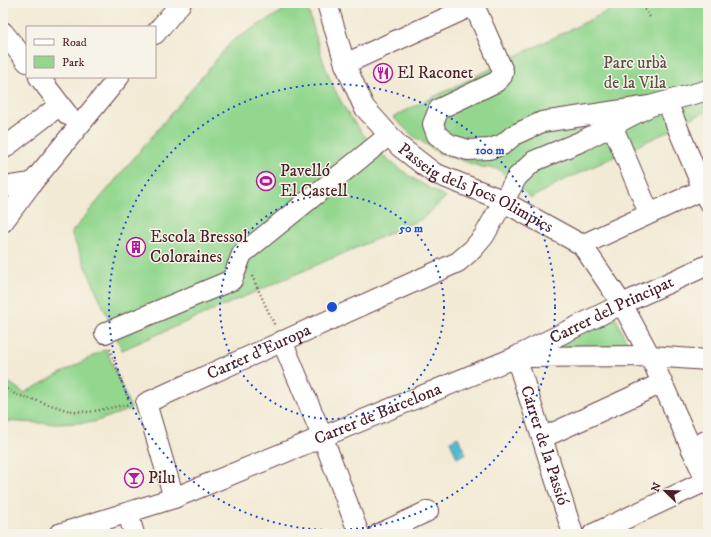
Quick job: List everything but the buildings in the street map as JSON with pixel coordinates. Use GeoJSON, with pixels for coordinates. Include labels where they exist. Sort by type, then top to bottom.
{"type":"FeatureCollection","features":[{"type":"Feature","properties":{"kind":"street"},"geometry":{"type":"LineString","coordinates":[[156,33],[180,3]]}},
{"type":"Feature","properties":{"kind":"street","name":"Passeig dels Jocs Olimpics"},"geometry":{"type":"LineString","coordinates":[[327,3],[345,64],[364,107],[388,136],[434,173],[503,201],[582,245],[622,304],[650,356],[662,383],[700,444],[707,483]]}},
{"type":"Feature","properties":{"kind":"street"},"geometry":{"type":"LineString","coordinates":[[345,64],[474,4],[496,54],[503,72],[502,76],[496,82],[439,110],[433,124],[437,135],[449,144],[468,150],[488,150],[502,145],[519,132],[542,122],[659,104],[708,90]]}},
{"type":"Feature","properties":{"kind":"street"},"geometry":{"type":"LineString","coordinates":[[5,38],[26,61]]}},
{"type":"Feature","properties":{"kind":"street"},"geometry":{"type":"LineString","coordinates":[[39,78],[78,126]]}},
{"type":"Feature","properties":{"kind":"street"},"geometry":{"type":"LineString","coordinates":[[3,222],[32,183],[118,78]]}},
{"type":"Feature","properties":{"kind":"street"},"geometry":{"type":"LineString","coordinates":[[3,149],[60,104]]}},
{"type":"Feature","properties":{"kind":"street"},"geometry":{"type":"LineString","coordinates":[[582,245],[649,213],[706,192],[659,104]]}},
{"type":"Feature","properties":{"kind":"street","name":"Carrer d'Europa"},"geometry":{"type":"LineString","coordinates":[[138,403],[282,341],[458,262],[473,249],[484,236],[517,177],[534,161],[659,104]]}},
{"type":"Feature","properties":{"kind":"street"},"geometry":{"type":"LineString","coordinates":[[612,126],[649,213]]}},
{"type":"Feature","properties":{"kind":"street"},"geometry":{"type":"LineString","coordinates":[[105,332],[232,280],[242,254],[388,136]]}},
{"type":"Feature","properties":{"kind":"street"},"geometry":{"type":"LineString","coordinates":[[3,187],[32,183]]}},
{"type":"Feature","properties":{"kind":"street","name":"Carrer del Principat"},"geometry":{"type":"LineString","coordinates":[[516,357],[622,304],[708,265]]}},
{"type":"Feature","properties":{"kind":"street"},"geometry":{"type":"LineString","coordinates":[[282,341],[323,438],[359,534]]}},
{"type":"Feature","properties":{"kind":"street","name":"Carrer de Barcelona"},"geometry":{"type":"LineString","coordinates":[[59,534],[174,498],[323,438],[516,357],[650,356],[708,360]]}},
{"type":"Feature","properties":{"kind":"street","name":"Carrer de la Passió"},"geometry":{"type":"LineString","coordinates":[[516,357],[573,534]]}},
{"type":"Feature","properties":{"kind":"street"},"geometry":{"type":"LineString","coordinates":[[542,438],[662,383]]}},
{"type":"Feature","properties":{"kind":"street"},"geometry":{"type":"LineString","coordinates":[[138,403],[174,498]]}},
{"type":"Feature","properties":{"kind":"street"},"geometry":{"type":"LineString","coordinates":[[593,534],[707,483]]}},
{"type":"Feature","properties":{"kind":"street"},"geometry":{"type":"LineString","coordinates":[[379,534],[428,511]]}},
{"type":"Feature","properties":{"kind":"street"},"geometry":{"type":"LineString","coordinates":[[128,513],[134,534]]}},
{"type":"Feature","properties":{"kind":"path"},"geometry":{"type":"LineString","coordinates":[[640,3],[650,17]]}},
{"type":"Feature","properties":{"kind":"path"},"geometry":{"type":"LineString","coordinates":[[242,254],[282,341]]}},
{"type":"Feature","properties":{"kind":"path"},"geometry":{"type":"LineString","coordinates":[[3,382],[7,389],[14,394],[70,411],[97,411],[138,403],[105,332]]}},
{"type":"Feature","properties":{"kind":"green space","name":"Pavelló El Castell"},"geometry":{"type":"Polygon","coordinates":[[[296,3],[306,3],[326,70],[340,99],[363,134],[392,163],[408,175],[446,197],[422,219],[122,350],[71,233],[232,41],[296,3]]]}},
{"type":"Feature","properties":{"kind":"green space","name":"Parc urbà de la Vila"},"geometry":{"type":"Polygon","coordinates":[[[624,3],[708,3],[708,111],[685,121],[678,127],[560,182],[531,198],[498,169],[482,167],[439,153],[412,135],[393,117],[624,3]]]}},
{"type":"Feature","properties":{"kind":"green space"},"geometry":{"type":"Polygon","coordinates":[[[615,317],[631,351],[547,348],[615,317]]]}},
{"type":"Feature","properties":{"kind":"green space"},"geometry":{"type":"Polygon","coordinates":[[[106,349],[131,409],[94,422],[57,424],[3,421],[3,382],[7,381],[24,393],[106,349]]]}},
{"type":"Feature","properties":{"kind":"water"},"geometry":{"type":"Polygon","coordinates":[[[458,437],[466,454],[457,458],[450,441],[458,437]]]}},
{"type":"Feature","properties":{"kind":"place","name":"El Raconet"},"geometry":{"type":"Point","coordinates":[383,73]}},
{"type":"Feature","properties":{"kind":"place","name":"Pavelló El Castell"},"geometry":{"type":"Point","coordinates":[266,181]}},
{"type":"Feature","properties":{"kind":"place","name":"Escola Bressol Coloraines"},"geometry":{"type":"Point","coordinates":[136,247]}},
{"type":"Feature","properties":{"kind":"place","name":"Pilu"},"geometry":{"type":"Point","coordinates":[134,478]}}]}
